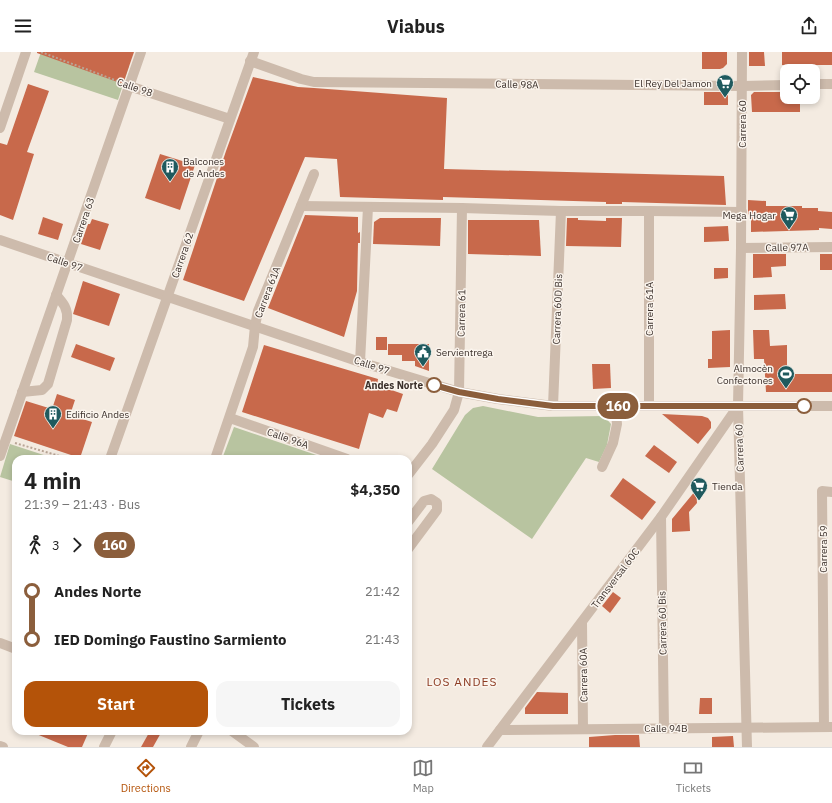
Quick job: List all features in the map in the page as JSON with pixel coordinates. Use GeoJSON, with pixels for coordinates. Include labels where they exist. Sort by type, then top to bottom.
{"type":"FeatureCollection","features":[{"type":"Feature","properties":{"kind":"street"},"geometry":{"type":"LineString","coordinates":[[0,128],[26,52]]}},
{"type":"Feature","properties":{"kind":"street","name":"Carrera 63"},"geometry":{"type":"LineString","coordinates":[[0,456],[141,52]]}},
{"type":"Feature","properties":{"kind":"street","name":"Carrera 60"},"geometry":{"type":"LineString","coordinates":[[742,52],[742,248],[738,406],[747,747]]}},
{"type":"Feature","properties":{"kind":"street","name":"Calle 98A"},"geometry":{"type":"LineString","coordinates":[[252,57],[301,79],[314,82],[780,85]]}},
{"type":"Feature","properties":{"kind":"street","name":"Carrera 62"},"geometry":{"type":"LineString","coordinates":[[111,455],[252,57]]}},
{"type":"Feature","properties":{"kind":"street"},"geometry":{"type":"LineString","coordinates":[[820,84],[832,84]]}},
{"type":"Feature","properties":{"kind":"street","name":"Calle 98"},"geometry":{"type":"LineString","coordinates":[[129,86],[230,119]]}},
{"type":"Feature","properties":{"kind":"street","name":"Carrera 61A"},"geometry":{"type":"LineString","coordinates":[[216,455],[253,347],[258,311],[314,174]]}},
{"type":"Feature","properties":{"kind":"street"},"geometry":{"type":"LineString","coordinates":[[301,206],[561,211],[742,212]]}},
{"type":"Feature","properties":{"kind":"street"},"geometry":{"type":"LineString","coordinates":[[360,362],[368,207]]}},
{"type":"Feature","properties":{"kind":"street","name":"Carrera 61"},"geometry":{"type":"LineString","coordinates":[[412,470],[432,444],[454,410],[459,392],[462,208]]}},
{"type":"Feature","properties":{"kind":"street","name":"Carrera 60D Bis"},"geometry":{"type":"LineString","coordinates":[[553,406],[561,211]]}},
{"type":"Feature","properties":{"kind":"street","name":"Carrera 61A"},"geometry":{"type":"LineString","coordinates":[[649,211],[649,406]]}},
{"type":"Feature","properties":{"kind":"street","name":"Calle 97"},"geometry":{"type":"LineString","coordinates":[[0,240],[360,362],[459,392],[553,406],[832,406]]}},
{"type":"Feature","properties":{"kind":"street","name":"Calle 97A"},"geometry":{"type":"LineString","coordinates":[[742,248],[832,247]]}},
{"type":"Feature","properties":{"kind":"street"},"geometry":{"type":"LineString","coordinates":[[22,392],[42,390],[48,384],[68,312],[56,295]]}},
{"type":"Feature","properties":{"kind":"street"},"geometry":{"type":"LineString","coordinates":[[602,467],[613,443],[617,424],[615,406]]}},
{"type":"Feature","properties":{"kind":"street","name":"Transversal 60C"},"geometry":{"type":"LineString","coordinates":[[487,747],[661,517],[738,406]]}},
{"type":"Feature","properties":{"kind":"street","name":"Calle 96A"},"geometry":{"type":"LineString","coordinates":[[230,418],[336,455]]}},
{"type":"Feature","properties":{"kind":"street","name":"Carrera 59"},"geometry":{"type":"LineString","coordinates":[[827,492],[828,727]]}},
{"type":"Feature","properties":{"kind":"street"},"geometry":{"type":"LineString","coordinates":[[412,517],[424,501],[431,499],[437,503],[437,510],[412,544]]}},
{"type":"Feature","properties":{"kind":"street","name":"Carrera 60 Bis"},"geometry":{"type":"LineString","coordinates":[[661,517],[664,728]]}},
{"type":"Feature","properties":{"kind":"street","name":"Carrera 60A"},"geometry":{"type":"LineString","coordinates":[[582,622],[583,729]]}},
{"type":"Feature","properties":{"kind":"street"},"geometry":{"type":"LineString","coordinates":[[0,643],[12,648]]}},
{"type":"Feature","properties":{"kind":"street","name":"Calle 94B"},"geometry":{"type":"LineString","coordinates":[[500,730],[828,727]]}},
{"type":"Feature","properties":{"kind":"street"},"geometry":{"type":"LineString","coordinates":[[104,747],[110,735]]}},
{"type":"Feature","properties":{"kind":"street"},"geometry":{"type":"LineString","coordinates":[[191,747],[197,735]]}},
{"type":"Feature","properties":{"kind":"street"},"geometry":{"type":"LineString","coordinates":[[238,735],[254,747]]}},
{"type":"Feature","properties":{"kind":"path","name":"Calle 98"},"geometry":{"type":"LineString","coordinates":[[41,52],[129,86]]}},
{"type":"Feature","properties":{"kind":"path"},"geometry":{"type":"LineString","coordinates":[[5,441],[56,455]]}},
{"type":"Feature","properties":{"kind":"green space"},"geometry":{"type":"Polygon","coordinates":[[[41,52],[86,52],[129,66],[118,100],[34,72],[41,52]]]}},
{"type":"Feature","properties":{"kind":"green space"},"geometry":{"type":"Polygon","coordinates":[[[483,406],[538,417],[604,416],[611,424],[607,445],[599,462],[586,458],[532,539],[432,469],[465,415],[473,408],[483,406]]]}},
{"type":"Feature","properties":{"kind":"green space"},"geometry":{"type":"Polygon","coordinates":[[[234,427],[316,455],[224,455],[234,427]]]}},
{"type":"Feature","properties":{"kind":"green space"},"geometry":{"type":"Polygon","coordinates":[[[10,444],[44,455],[12,455],[12,481],[0,477],[10,444]]]}},
{"type":"Feature","properties":{"kind":"building"},"geometry":{"type":"Polygon","coordinates":[[[37,52],[134,52],[123,84],[37,52]]]}},
{"type":"Feature","properties":{"kind":"building"},"geometry":{"type":"Polygon","coordinates":[[[702,52],[727,52],[727,64],[720,69],[702,69],[702,52]]]}},
{"type":"Feature","properties":{"kind":"building"},"geometry":{"type":"Polygon","coordinates":[[[749,52],[764,52],[765,66],[749,66],[749,52]]]}},
{"type":"Feature","properties":{"kind":"building"},"geometry":{"type":"Polygon","coordinates":[[[782,52],[832,52],[832,65],[782,64],[782,52]]]}},
{"type":"Feature","properties":{"kind":"building"},"geometry":{"type":"Polygon","coordinates":[[[253,77],[298,87],[447,98],[444,169],[724,176],[726,205],[622,202],[622,204],[606,204],[606,202],[443,197],[443,200],[340,197],[337,159],[305,157],[244,301],[183,280],[226,151],[253,77]]]}},
{"type":"Feature","properties":{"kind":"building"},"geometry":{"type":"Polygon","coordinates":[[[28,84],[49,91],[27,152],[34,154],[13,220],[0,215],[0,143],[7,145],[28,84]]]}},
{"type":"Feature","properties":{"kind":"building"},"geometry":{"type":"Polygon","coordinates":[[[704,92],[725,92],[728,95],[728,105],[704,105],[704,92]]]}},
{"type":"Feature","properties":{"kind":"building"},"geometry":{"type":"Polygon","coordinates":[[[754,92],[780,92],[780,104],[800,104],[800,112],[752,112],[751,95],[754,92]]]}},
{"type":"Feature","properties":{"kind":"building","name":"Balcones de Andes"},"geometry":{"type":"Polygon","coordinates":[[[160,154],[195,165],[180,210],[145,198],[160,154]]]}},
{"type":"Feature","properties":{"kind":"building"},"geometry":{"type":"Polygon","coordinates":[[[748,200],[766,201],[766,206],[802,206],[802,208],[818,208],[818,211],[832,212],[832,229],[819,228],[819,230],[751,232],[751,216],[748,214],[748,200]]]}},
{"type":"Feature","properties":{"kind":"building"},"geometry":{"type":"Polygon","coordinates":[[[305,215],[358,217],[358,233],[360,232],[360,243],[358,243],[357,291],[344,337],[268,308],[305,215]]]}},
{"type":"Feature","properties":{"kind":"building"},"geometry":{"type":"Polygon","coordinates":[[[43,217],[63,224],[58,240],[38,234],[43,217]]]}},
{"type":"Feature","properties":{"kind":"building"},"geometry":{"type":"Polygon","coordinates":[[[380,218],[441,218],[440,246],[373,244],[374,222],[380,218]]]}},
{"type":"Feature","properties":{"kind":"building"},"geometry":{"type":"Polygon","coordinates":[[[567,218],[606,221],[606,218],[622,218],[621,247],[566,246],[567,218]]]}},
{"type":"Feature","properties":{"kind":"building"},"geometry":{"type":"Polygon","coordinates":[[[92,219],[109,224],[100,250],[81,244],[88,224],[90,224],[92,219]]]}},
{"type":"Feature","properties":{"kind":"building"},"geometry":{"type":"Polygon","coordinates":[[[468,220],[539,220],[541,256],[468,254],[468,220]]]}},
{"type":"Feature","properties":{"kind":"building"},"geometry":{"type":"Polygon","coordinates":[[[728,226],[729,241],[704,242],[704,227],[728,226]]]}},
{"type":"Feature","properties":{"kind":"building"},"geometry":{"type":"Polygon","coordinates":[[[753,254],[786,254],[786,266],[771,267],[772,277],[753,278],[753,254]]]}},
{"type":"Feature","properties":{"kind":"building"},"geometry":{"type":"Polygon","coordinates":[[[820,254],[832,254],[832,270],[820,270],[820,254]]]}},
{"type":"Feature","properties":{"kind":"building"},"geometry":{"type":"Polygon","coordinates":[[[714,268],[728,268],[728,278],[714,279],[714,268]]]}},
{"type":"Feature","properties":{"kind":"building"},"geometry":{"type":"Polygon","coordinates":[[[83,281],[120,294],[109,326],[73,314],[83,281]]]}},
{"type":"Feature","properties":{"kind":"building"},"geometry":{"type":"Polygon","coordinates":[[[785,294],[786,309],[754,310],[754,295],[785,294]]]}},
{"type":"Feature","properties":{"kind":"building"},"geometry":{"type":"Polygon","coordinates":[[[730,330],[730,367],[708,368],[708,359],[712,359],[712,331],[730,330]]]}},
{"type":"Feature","properties":{"kind":"building"},"geometry":{"type":"Polygon","coordinates":[[[753,330],[769,330],[770,346],[787,345],[787,374],[832,374],[832,392],[766,392],[764,359],[754,359],[753,330]]]}},
{"type":"Feature","properties":{"kind":"building"},"geometry":{"type":"Polygon","coordinates":[[[376,337],[387,337],[387,350],[376,350],[376,337]]]}},
{"type":"Feature","properties":{"kind":"building"},"geometry":{"type":"Polygon","coordinates":[[[76,344],[115,358],[110,371],[71,357],[76,344]]]}},
{"type":"Feature","properties":{"kind":"building"},"geometry":{"type":"Polygon","coordinates":[[[388,344],[429,344],[429,371],[415,366],[415,361],[402,361],[402,355],[388,355],[388,344]]]}},
{"type":"Feature","properties":{"kind":"building"},"geometry":{"type":"Polygon","coordinates":[[[264,345],[378,379],[377,385],[403,394],[397,412],[387,409],[383,418],[369,413],[359,449],[242,412],[264,345]]]}},
{"type":"Feature","properties":{"kind":"building"},"geometry":{"type":"Polygon","coordinates":[[[592,364],[610,364],[611,388],[593,389],[592,364]]]}},
{"type":"Feature","properties":{"kind":"building","name":"Edificio Andes"},"geometry":{"type":"Polygon","coordinates":[[[57,394],[75,400],[70,415],[92,422],[81,455],[71,455],[14,436],[26,401],[52,409],[57,394]]]}},
{"type":"Feature","properties":{"kind":"building"},"geometry":{"type":"Polygon","coordinates":[[[662,414],[702,416],[708,418],[711,422],[711,428],[698,444],[662,414]]]}},
{"type":"Feature","properties":{"kind":"building"},"geometry":{"type":"Polygon","coordinates":[[[654,445],[677,462],[669,473],[645,456],[654,445]]]}},
{"type":"Feature","properties":{"kind":"building"},"geometry":{"type":"Polygon","coordinates":[[[623,478],[656,502],[642,520],[610,496],[623,478]]]}},
{"type":"Feature","properties":{"kind":"building"},"geometry":{"type":"Polygon","coordinates":[[[696,490],[697,503],[689,512],[690,531],[672,532],[672,519],[696,490]]]}},
{"type":"Feature","properties":{"kind":"building"},"geometry":{"type":"Polygon","coordinates":[[[613,592],[621,598],[610,613],[602,606],[613,592]]]}},
{"type":"Feature","properties":{"kind":"building"},"geometry":{"type":"Polygon","coordinates":[[[537,692],[568,693],[568,714],[525,714],[525,708],[537,692]]]}},
{"type":"Feature","properties":{"kind":"building"},"geometry":{"type":"Polygon","coordinates":[[[700,698],[712,698],[712,714],[699,714],[700,698]]]}},
{"type":"Feature","properties":{"kind":"building"},"geometry":{"type":"Polygon","coordinates":[[[39,735],[87,735],[82,747],[68,747],[39,735]]]}},
{"type":"Feature","properties":{"kind":"building"},"geometry":{"type":"Polygon","coordinates":[[[148,735],[160,735],[153,747],[141,747],[148,735]]]}},
{"type":"Feature","properties":{"kind":"building"},"geometry":{"type":"Polygon","coordinates":[[[639,735],[640,747],[589,747],[589,737],[639,735]]]}},
{"type":"Feature","properties":{"kind":"building"},"geometry":{"type":"Polygon","coordinates":[[[733,736],[734,747],[712,747],[712,737],[733,736]]]}},
{"type":"Feature","properties":{"kind":"bus line","name":"160"},"geometry":{"type":"LineString","coordinates":[[434,385],[459,392],[498,399],[553,406],[804,406]]}},
{"type":"Feature","properties":{"kind":"place","name":"El Rey Del Jamon"},"geometry":{"type":"Point","coordinates":[725,98]}},
{"type":"Feature","properties":{"kind":"place","name":"Balcones de Andes"},"geometry":{"type":"Point","coordinates":[170,182]}},
{"type":"Feature","properties":{"kind":"place","name":"Mega Hogar"},"geometry":{"type":"Point","coordinates":[789,230]}},
{"type":"Feature","properties":{"kind":"place","name":"Servientrega"},"geometry":{"type":"Point","coordinates":[423,367]}},
{"type":"Feature","properties":{"kind":"place","name":"Andes Norte"},"geometry":{"type":"Point","coordinates":[434,385]}},
{"type":"Feature","properties":{"kind":"place","name":"Almocèn Confectones"},"geometry":{"type":"Point","coordinates":[786,389]}},
{"type":"Feature","properties":{"kind":"place","name":"Edificio Andes"},"geometry":{"type":"Point","coordinates":[53,429]}},
{"type":"Feature","properties":{"kind":"place","name":"Tienda"},"geometry":{"type":"Point","coordinates":[699,501]}},
{"type":"Feature","properties":{"kind":"district","name":"LOS ANDES"},"geometry":{"type":"Point","coordinates":[462,682]}}]}
